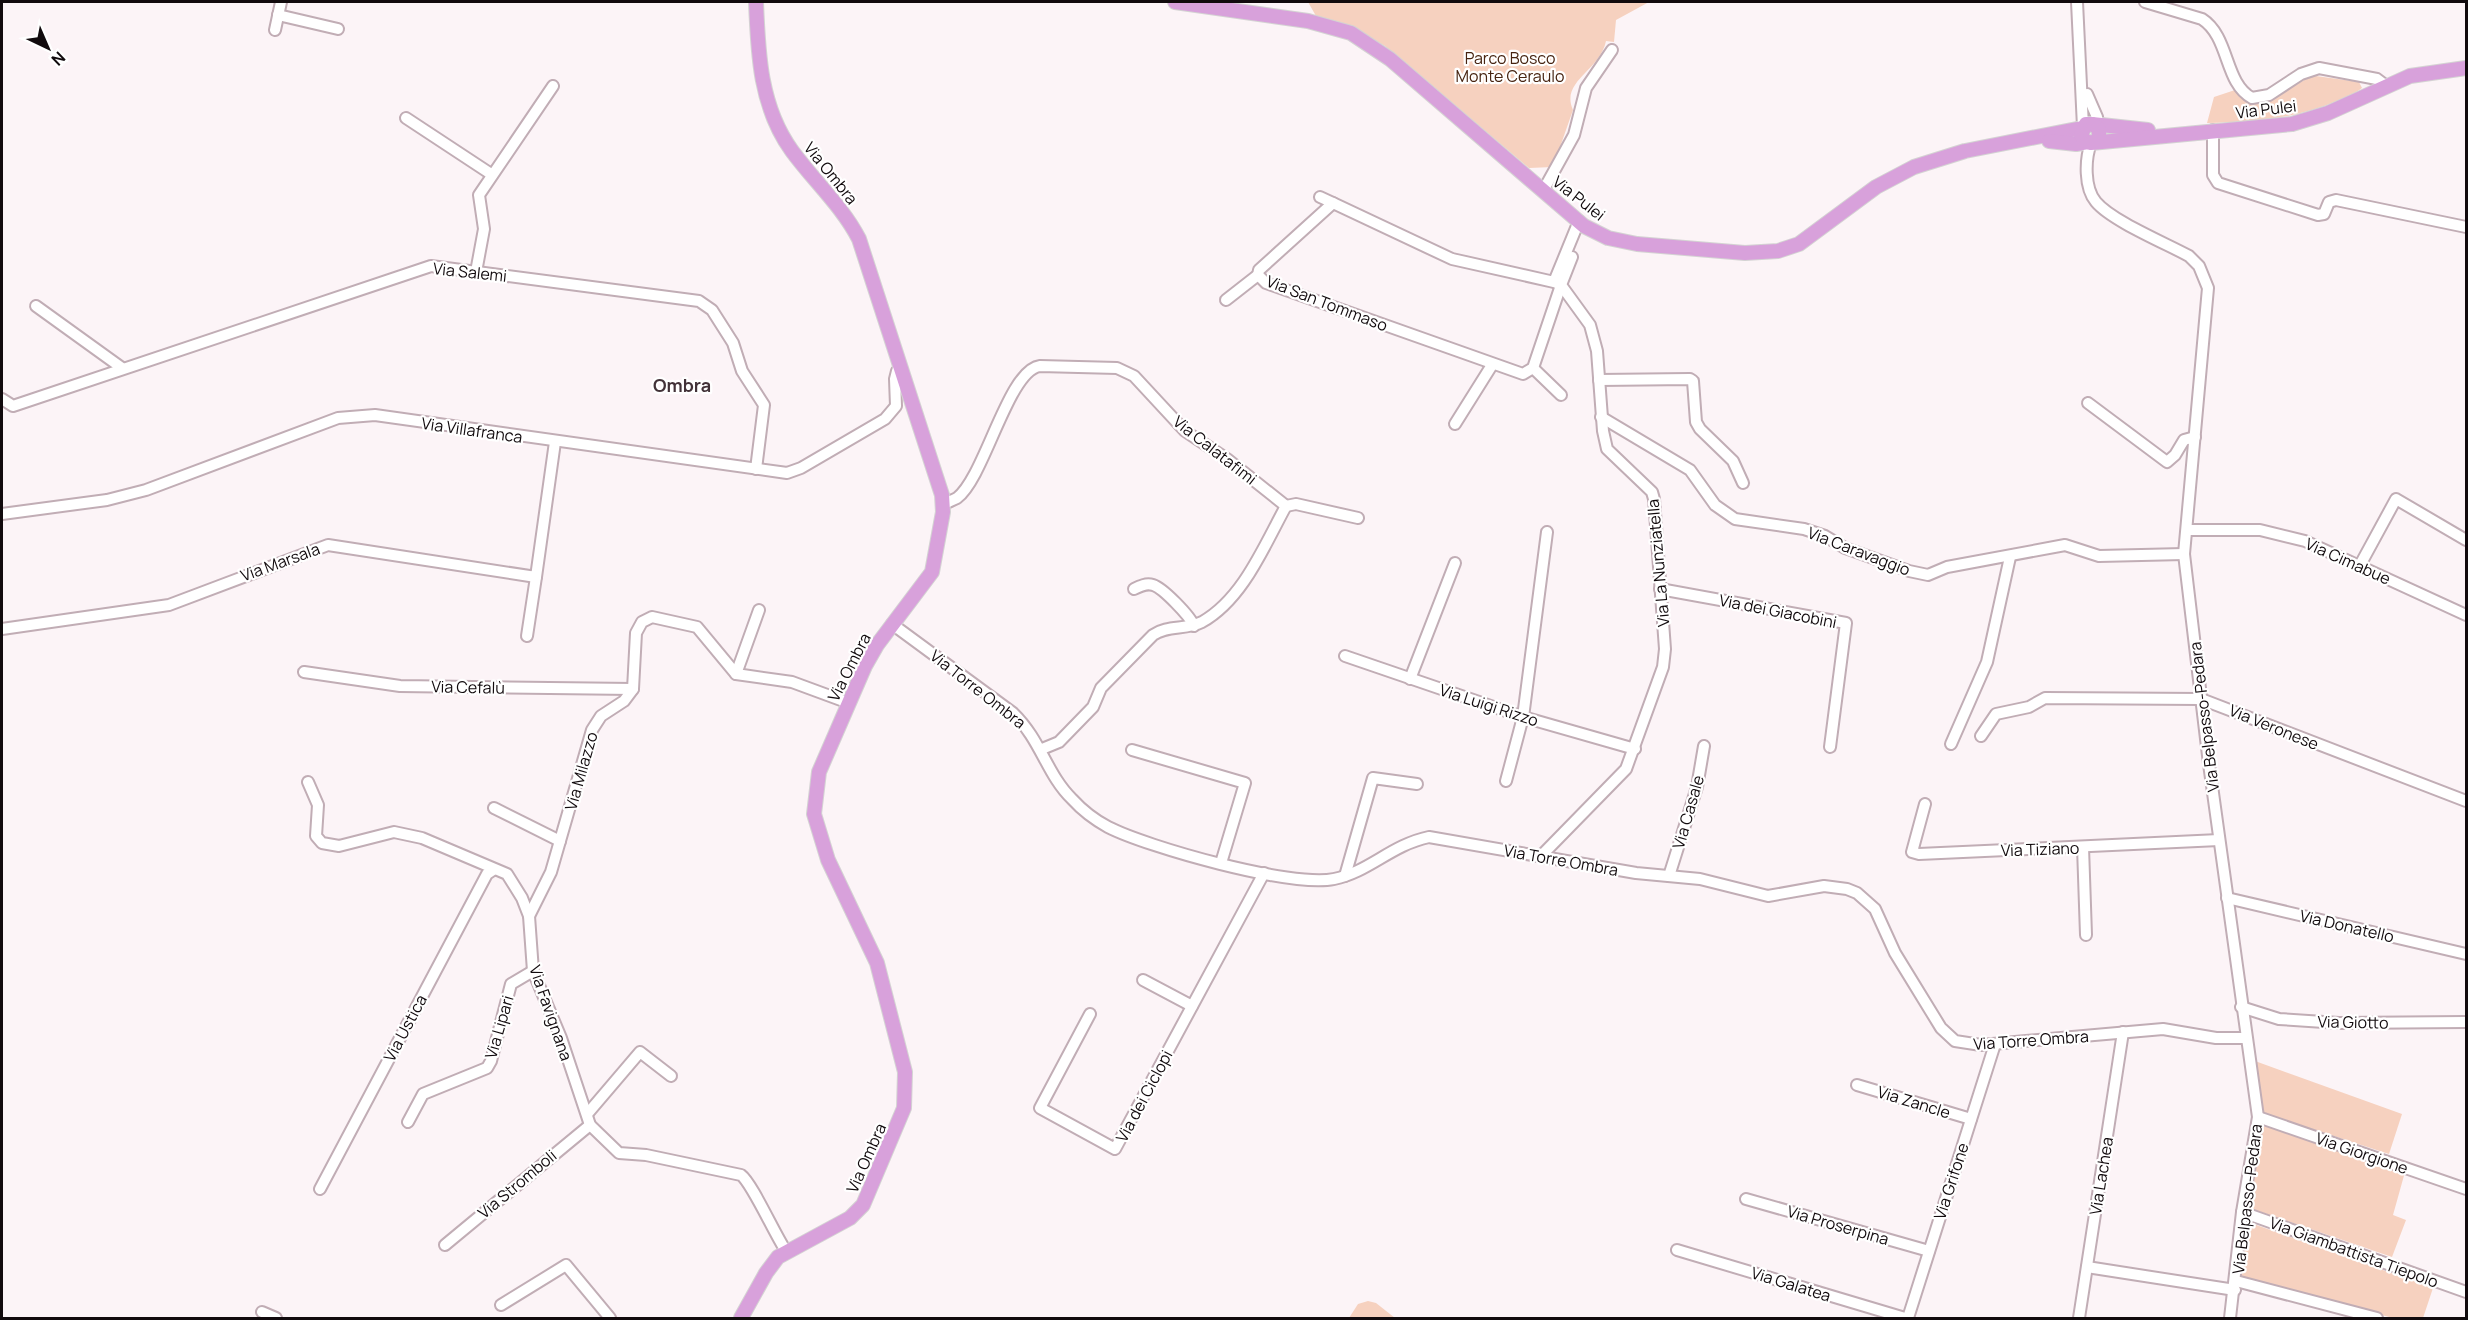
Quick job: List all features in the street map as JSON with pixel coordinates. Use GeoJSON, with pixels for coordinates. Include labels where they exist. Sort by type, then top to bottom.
{"type":"FeatureCollection","features":[{"type":"Feature","properties":{"kind":"main road","name":"Via Ombra"},"geometry":{"type":"LineString","coordinates":[[741,1318],[771,1264],[786,1251],[850,1218],[863,1205],[901,1119],[904,1102],[902,1058],[877,963],[828,860],[814,814],[819,772],[870,656],[932,572],[944,504],[902,368],[853,227],[792,151],[777,125],[759,68],[756,2]]}},
{"type":"Feature","properties":{"kind":"main road","name":"Via Pulei"},"geometry":{"type":"LineString","coordinates":[[1175,2],[1308,21],[1351,33],[1390,59],[1582,224],[1608,238],[1637,244],[1745,253],[1778,251],[1799,244],[1876,187],[1914,167],[1965,151],[2026,140],[2089,134]]}},
{"type":"Feature","properties":{"kind":"main road","name":"Via Pulei"},"geometry":{"type":"LineString","coordinates":[[2180,132],[2273,127],[2301,122],[2337,109],[2385,85],[2410,76],[2466,68]]}},
{"type":"Feature","properties":{"kind":"main road"},"geometry":{"type":"LineString","coordinates":[[2089,134],[2180,132]]}},
{"type":"Feature","properties":{"kind":"main road"},"geometry":{"type":"LineString","coordinates":[[2089,134],[2180,132]]}},
{"type":"Feature","properties":{"kind":"street"},"geometry":{"type":"LineString","coordinates":[[275,30],[281,2]]}},
{"type":"Feature","properties":{"kind":"street"},"geometry":{"type":"LineString","coordinates":[[2078,2],[2089,134]]}},
{"type":"Feature","properties":{"kind":"street"},"geometry":{"type":"LineString","coordinates":[[2145,2],[2202,19],[2211,24],[2220,36],[2240,87],[2253,98],[2269,95],[2301,74],[2319,68],[2377,79],[2385,85]]}},
{"type":"Feature","properties":{"kind":"street"},"geometry":{"type":"LineString","coordinates":[[278,15],[338,29]]}},
{"type":"Feature","properties":{"kind":"street"},"geometry":{"type":"LineString","coordinates":[[1543,191],[1574,135],[1586,88],[1612,51]]}},
{"type":"Feature","properties":{"kind":"street"},"geometry":{"type":"LineString","coordinates":[[2083,80],[2089,134]]}},
{"type":"Feature","properties":{"kind":"street"},"geometry":{"type":"LineString","coordinates":[[476,272],[484,229],[479,195],[491,174],[553,86]]}},
{"type":"Feature","properties":{"kind":"street"},"geometry":{"type":"LineString","coordinates":[[406,118],[491,174]]}},
{"type":"Feature","properties":{"kind":"street"},"geometry":{"type":"LineString","coordinates":[[2213,130],[2213,175],[2218,183],[2318,215],[2324,214],[2329,202],[2336,200],[2466,227]]}},
{"type":"Feature","properties":{"kind":"street","name":"Via Belpasso-Pedara"},"geometry":{"type":"LineString","coordinates":[[2089,134],[2087,155],[2090,193],[2104,209],[2189,256],[2199,266],[2208,288],[2184,554],[2245,1038],[2258,1117],[2242,1212],[2230,1318]]}},
{"type":"Feature","properties":{"kind":"street"},"geometry":{"type":"LineString","coordinates":[[1320,197],[1452,260],[1558,284]]}},
{"type":"Feature","properties":{"kind":"street","name":"Via San Tommaso"},"geometry":{"type":"LineString","coordinates":[[1333,203],[1259,270],[1258,275],[1266,283],[1523,374],[1533,368]]}},
{"type":"Feature","properties":{"kind":"street"},"geometry":{"type":"LineString","coordinates":[[1561,395],[1533,368],[1558,284],[1582,224]]}},
{"type":"Feature","properties":{"kind":"street","name":"Via Salemi"},"geometry":{"type":"LineString","coordinates":[[2,399],[13,406],[430,266],[699,301],[707,304],[733,344],[742,371],[764,405],[756,469]]}},
{"type":"Feature","properties":{"kind":"street"},"geometry":{"type":"LineString","coordinates":[[1226,300],[1258,275]]}},
{"type":"Feature","properties":{"kind":"street","name":"Via La Nunziatella"},"geometry":{"type":"LineString","coordinates":[[1540,857],[1626,769],[1663,667],[1665,649],[1652,492],[1610,453],[1601,417],[1597,351],[1590,325],[1558,284]]}},
{"type":"Feature","properties":{"kind":"street"},"geometry":{"type":"LineString","coordinates":[[36,306],[122,368]]}},
{"type":"Feature","properties":{"kind":"street"},"geometry":{"type":"LineString","coordinates":[[1455,424],[1492,364]]}},
{"type":"Feature","properties":{"kind":"street","name":"Via Calatafimi"},"geometry":{"type":"LineString","coordinates":[[944,504],[956,498],[963,491],[982,458],[1004,408],[1030,370],[1041,366],[1117,368],[1134,376],[1185,431],[1227,459],[1286,506]]}},
{"type":"Feature","properties":{"kind":"street","name":"Via Villafranca"},"geometry":{"type":"LineString","coordinates":[[2,514],[107,500],[146,490],[339,418],[355,415],[375,415],[787,473],[795,471],[885,419],[896,406],[894,379],[897,371],[902,368]]}},
{"type":"Feature","properties":{"kind":"street"},"geometry":{"type":"LineString","coordinates":[[1599,380],[1690,379],[1693,381],[1696,422],[1700,429],[1733,461],[1743,483]]}},
{"type":"Feature","properties":{"kind":"street"},"geometry":{"type":"LineString","coordinates":[[2088,403],[2167,462],[2184,440],[2195,437]]}},
{"type":"Feature","properties":{"kind":"street","name":"Via Caravaggio"},"geometry":{"type":"LineString","coordinates":[[1601,417],[1690,470],[1714,505],[1735,519],[1804,529],[1825,536],[1845,548],[1909,571],[1928,575],[1947,567],[2066,545],[2099,556],[2184,554]]}},
{"type":"Feature","properties":{"kind":"street"},"geometry":{"type":"LineString","coordinates":[[527,636],[555,442]]}},
{"type":"Feature","properties":{"kind":"street"},"geometry":{"type":"LineString","coordinates":[[2359,567],[2396,499],[2466,540]]}},
{"type":"Feature","properties":{"kind":"street"},"geometry":{"type":"LineString","coordinates":[[1042,749],[1059,742],[1093,707],[1101,688],[1153,635],[1159,631],[1194,626],[1229,599],[1245,578],[1286,506],[1296,504],[1358,518]]}},
{"type":"Feature","properties":{"kind":"street","name":"Via Cimabue"},"geometry":{"type":"LineString","coordinates":[[2187,530],[2260,530],[2323,548],[2359,567],[2466,615]]}},
{"type":"Feature","properties":{"kind":"street"},"geometry":{"type":"LineString","coordinates":[[1506,781],[1523,717],[1547,532]]}},
{"type":"Feature","properties":{"kind":"street","name":"Via Marsala"},"geometry":{"type":"LineString","coordinates":[[2,628],[169,605],[328,545],[536,577]]}},
{"type":"Feature","properties":{"kind":"street"},"geometry":{"type":"LineString","coordinates":[[1951,744],[1987,662],[2010,557]]}},
{"type":"Feature","properties":{"kind":"street"},"geometry":{"type":"LineString","coordinates":[[1410,679],[1455,563]]}},
{"type":"Feature","properties":{"kind":"street"},"geometry":{"type":"LineString","coordinates":[[1134,589],[1148,584],[1158,587],[1190,617],[1194,626]]}},
{"type":"Feature","properties":{"kind":"street","name":"Via dei Giacobini"},"geometry":{"type":"LineString","coordinates":[[1660,589],[1846,623],[1830,747]]}},
{"type":"Feature","properties":{"kind":"street"},"geometry":{"type":"LineString","coordinates":[[735,674],[759,610]]}},
{"type":"Feature","properties":{"kind":"street"},"geometry":{"type":"LineString","coordinates":[[633,689],[636,633],[642,622],[652,617],[697,627],[735,674],[792,682],[849,703]]}},
{"type":"Feature","properties":{"kind":"street","name":"Via Torre Ombra"},"geometry":{"type":"LineString","coordinates":[[892,624],[1013,713],[1027,726],[1042,749],[1061,787],[1079,807],[1107,826],[1221,863],[1306,880],[1332,879],[1357,872],[1408,841],[1429,837],[1540,857],[1707,881],[1768,896],[1824,886],[1846,889],[1867,900],[1881,918],[1895,953],[1941,1028],[1955,1041],[1965,1045],[2163,1029],[2216,1038],[2245,1038]]}},
{"type":"Feature","properties":{"kind":"street","name":"Via Luigi Rizzo"},"geometry":{"type":"LineString","coordinates":[[1345,656],[1523,717],[1635,749]]}},
{"type":"Feature","properties":{"kind":"street","name":"Via Cefalù"},"geometry":{"type":"LineString","coordinates":[[304,672],[400,686],[633,689]]}},
{"type":"Feature","properties":{"kind":"street","name":"Via Milazzo"},"geometry":{"type":"LineString","coordinates":[[529,916],[551,872],[595,722],[624,701],[633,689]]}},
{"type":"Feature","properties":{"kind":"street","name":"Via Veronese"},"geometry":{"type":"LineString","coordinates":[[1981,736],[1996,714],[2028,707],[2045,698],[2201,699],[2466,801]]}},
{"type":"Feature","properties":{"kind":"street","name":"Via Casale"},"geometry":{"type":"LineString","coordinates":[[1669,876],[1697,787],[1704,746]]}},
{"type":"Feature","properties":{"kind":"street"},"geometry":{"type":"LineString","coordinates":[[1132,750],[1245,783],[1221,863]]}},
{"type":"Feature","properties":{"kind":"street"},"geometry":{"type":"LineString","coordinates":[[1345,876],[1373,778],[1417,784]]}},
{"type":"Feature","properties":{"kind":"street","name":"Via Favignana"},"geometry":{"type":"LineString","coordinates":[[308,782],[318,805],[316,836],[322,843],[339,846],[394,832],[422,838],[507,874],[522,898],[529,916],[533,971],[588,1113],[590,1125]]}},
{"type":"Feature","properties":{"kind":"street","name":"Via Tiziano"},"geometry":{"type":"LineString","coordinates":[[1924,804],[1912,852],[1919,854],[2219,840]]}},
{"type":"Feature","properties":{"kind":"street"},"geometry":{"type":"LineString","coordinates":[[494,808],[560,840]]}},
{"type":"Feature","properties":{"kind":"street"},"geometry":{"type":"LineString","coordinates":[[2083,847],[2086,935]]}},
{"type":"Feature","properties":{"kind":"street","name":"Via Ustica"},"geometry":{"type":"LineString","coordinates":[[320,1189],[487,874],[493,870]]}},
{"type":"Feature","properties":{"kind":"street","name":"Via dei Ciclopi"},"geometry":{"type":"LineString","coordinates":[[1090,1014],[1040,1108],[1115,1149],[1264,873]]}},
{"type":"Feature","properties":{"kind":"street","name":"Via Donatello"},"geometry":{"type":"LineString","coordinates":[[2227,898],[2466,954]]}},
{"type":"Feature","properties":{"kind":"street","name":"Via Lipari"},"geometry":{"type":"LineString","coordinates":[[408,1122],[423,1094],[487,1068],[491,1062],[511,984],[533,971]]}},
{"type":"Feature","properties":{"kind":"street"},"geometry":{"type":"LineString","coordinates":[[1143,980],[1192,1006]]}},
{"type":"Feature","properties":{"kind":"street","name":"Via Giotto"},"geometry":{"type":"LineString","coordinates":[[2241,1007],[2279,1019],[2339,1023],[2466,1022]]}},
{"type":"Feature","properties":{"kind":"street","name":"Via Lachea"},"geometry":{"type":"LineString","coordinates":[[2079,1318],[2122,1032]]}},
{"type":"Feature","properties":{"kind":"street","name":"Via Grifone"},"geometry":{"type":"LineString","coordinates":[[1906,1318],[1995,1044]]}},
{"type":"Feature","properties":{"kind":"street"},"geometry":{"type":"LineString","coordinates":[[588,1113],[640,1052],[671,1076]]}},
{"type":"Feature","properties":{"kind":"street","name":"Via Zancle"},"geometry":{"type":"LineString","coordinates":[[1857,1085],[1971,1119]]}},
{"type":"Feature","properties":{"kind":"street","name":"Via Giorgione"},"geometry":{"type":"LineString","coordinates":[[2258,1117],[2466,1189]]}},
{"type":"Feature","properties":{"kind":"street"},"geometry":{"type":"LineString","coordinates":[[590,1125],[619,1153],[646,1155],[741,1175],[747,1179],[754,1196],[786,1251]]}},
{"type":"Feature","properties":{"kind":"street","name":"Via Stromboli"},"geometry":{"type":"LineString","coordinates":[[445,1245],[590,1125]]}},
{"type":"Feature","properties":{"kind":"street","name":"Via Proserpina"},"geometry":{"type":"LineString","coordinates":[[1746,1199],[1929,1251]]}},
{"type":"Feature","properties":{"kind":"street","name":"Via Giambattista Tiepolo"},"geometry":{"type":"LineString","coordinates":[[2242,1212],[2466,1292]]}},
{"type":"Feature","properties":{"kind":"street","name":"Via Galatea"},"geometry":{"type":"LineString","coordinates":[[1677,1250],[1906,1318]]}},
{"type":"Feature","properties":{"kind":"street"},"geometry":{"type":"LineString","coordinates":[[501,1305],[566,1265],[610,1318]]}},
{"type":"Feature","properties":{"kind":"street"},"geometry":{"type":"LineString","coordinates":[[2087,1267],[2235,1286],[2377,1318]]}},
{"type":"Feature","properties":{"kind":"street"},"geometry":{"type":"LineString","coordinates":[[262,1312],[276,1318]]}},
{"type":"Feature","properties":{"kind":"green space","name":"Parco Bosco Monte Ceraulo"},"geometry":{"type":"Polygon","coordinates":[[[1308,2],[1649,2],[1616,20],[1614,42],[1606,41],[1596,60],[1576,83],[1570,100],[1573,110],[1553,167],[1529,168],[1385,46],[1348,25],[1316,16],[1308,2]]]}},
{"type":"Feature","properties":{"kind":"green space"},"geometry":{"type":"Polygon","coordinates":[[[2316,76],[2359,82],[2362,88],[2337,101],[2289,116],[2241,122],[2207,123],[2214,97],[2235,90],[2244,100],[2254,103],[2264,102],[2316,76]]]}},
{"type":"Feature","properties":{"kind":"green space"},"geometry":{"type":"Polygon","coordinates":[[[2255,1061],[2402,1114],[2389,1154],[2266,1114],[2261,1109],[2255,1061]]]}},
{"type":"Feature","properties":{"kind":"green space"},"geometry":{"type":"Polygon","coordinates":[[[2269,1125],[2405,1172],[2393,1215],[2406,1220],[2392,1257],[2247,1207],[2262,1126],[2269,1125]]]}},
{"type":"Feature","properties":{"kind":"green space"},"geometry":{"type":"Polygon","coordinates":[[[2248,1222],[2433,1288],[2423,1318],[2393,1318],[2243,1278],[2240,1273],[2245,1225],[2248,1222]]]}},
{"type":"Feature","properties":{"kind":"green space"},"geometry":{"type":"Polygon","coordinates":[[[1368,1301],[1376,1303],[1395,1318],[1349,1318],[1358,1304],[1368,1301]]]}},
{"type":"Feature","properties":{"kind":"district","name":"Ombra"},"geometry":{"type":"Point","coordinates":[682,385]}}]}
